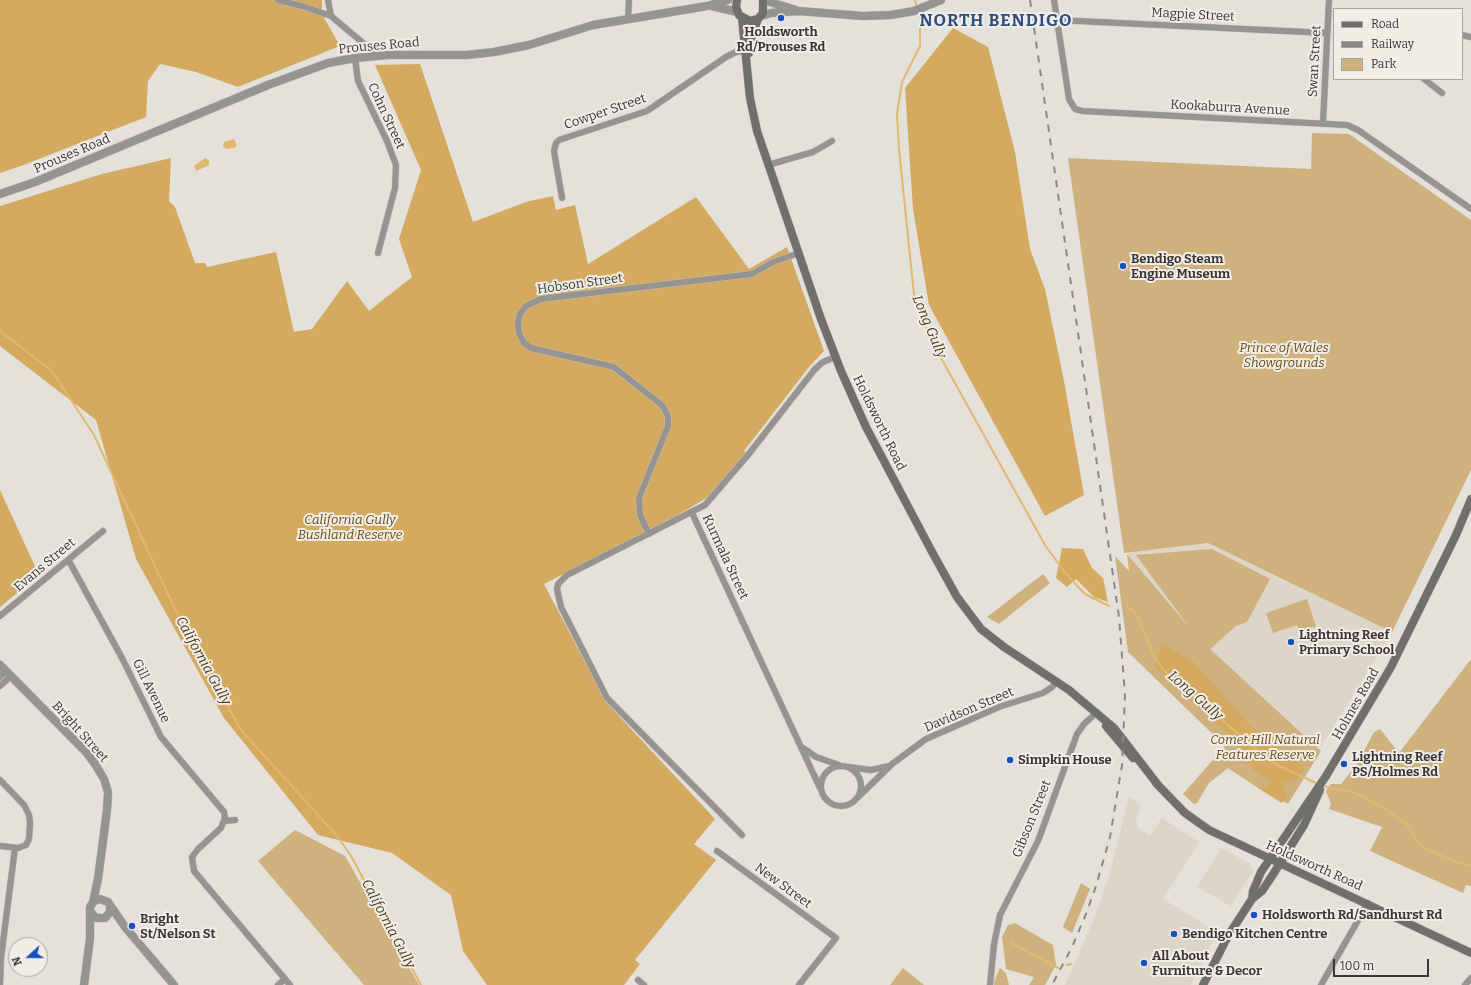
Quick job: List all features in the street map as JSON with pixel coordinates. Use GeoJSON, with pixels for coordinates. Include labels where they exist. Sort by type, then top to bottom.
{"type":"FeatureCollection","features":[{"type":"Feature","properties":{"kind":"main road","name":"Holdsworth Road"},"geometry":{"type":"LineString","coordinates":[[737,0],[747,51],[748,77],[757,131],[835,356],[878,452],[963,606],[988,635],[1057,681],[1096,713],[1132,758],[1178,807],[1200,824],[1232,842],[1368,903],[1471,953]]}},
{"type":"Feature","properties":{"kind":"main road","name":"Holdsworth Road"},"geometry":{"type":"LineString","coordinates":[[747,51],[759,18],[765,9],[763,0]]}},
{"type":"Feature","properties":{"kind":"main road"},"geometry":{"type":"LineString","coordinates":[[739,15],[750,21],[759,18]]}},
{"type":"Feature","properties":{"kind":"main road","name":"Holmes Road"},"geometry":{"type":"LineString","coordinates":[[1203,985],[1224,944],[1252,899],[1256,884],[1270,859],[1322,784],[1402,647],[1456,535],[1471,499]]}},
{"type":"Feature","properties":{"kind":"main road","name":"Holmes Road"},"geometry":{"type":"LineString","coordinates":[[1456,535],[1471,511]]}},
{"type":"Feature","properties":{"kind":"main road","name":"Holmes Road"},"geometry":{"type":"LineString","coordinates":[[1252,899],[1262,891],[1304,825],[1322,784]]}},
{"type":"Feature","properties":{"kind":"street"},"geometry":{"type":"LineString","coordinates":[[278,0],[332,16],[369,48],[373,56]]}},
{"type":"Feature","properties":{"kind":"street"},"geometry":{"type":"LineString","coordinates":[[328,0],[332,16]]}},
{"type":"Feature","properties":{"kind":"street"},"geometry":{"type":"LineString","coordinates":[[628,0],[628,19]]}},
{"type":"Feature","properties":{"kind":"street","name":"Prouses Road"},"geometry":{"type":"LineString","coordinates":[[0,194],[35,182],[296,74],[328,63],[373,56],[494,52],[529,44],[583,28],[708,6],[728,0]]}},
{"type":"Feature","properties":{"kind":"street"},"geometry":{"type":"LineString","coordinates":[[763,0],[798,11]]}},
{"type":"Feature","properties":{"kind":"street"},"geometry":{"type":"LineString","coordinates":[[759,18],[771,13],[798,11],[873,16],[917,9],[941,0]]}},
{"type":"Feature","properties":{"kind":"street","name":"Kookaburra Avenue"},"geometry":{"type":"LineString","coordinates":[[1054,0],[1069,102],[1077,110],[1347,125],[1355,128],[1471,209]]}},
{"type":"Feature","properties":{"kind":"street","name":"Swan Street"},"geometry":{"type":"LineString","coordinates":[[1322,123],[1327,33],[1331,13],[1329,0]]}},
{"type":"Feature","properties":{"kind":"street","name":"Prouses Road"},"geometry":{"type":"LineString","coordinates":[[708,6],[739,15]]}},
{"type":"Feature","properties":{"kind":"street","name":"Magpie Street"},"geometry":{"type":"LineString","coordinates":[[1057,20],[1327,33]]}},
{"type":"Feature","properties":{"kind":"street","name":"Cowper Street"},"geometry":{"type":"LineString","coordinates":[[562,198],[554,151],[556,143],[559,140],[647,111],[726,57],[736,52],[747,51]]}},
{"type":"Feature","properties":{"kind":"street","name":"Cohn Street"},"geometry":{"type":"LineString","coordinates":[[355,58],[358,81],[387,141],[396,165],[395,188],[378,253]]}},
{"type":"Feature","properties":{"kind":"street"},"geometry":{"type":"LineString","coordinates":[[1425,80],[1442,93]]}},
{"type":"Feature","properties":{"kind":"street"},"geometry":{"type":"LineString","coordinates":[[768,165],[813,152],[832,140]]}},
{"type":"Feature","properties":{"kind":"street","name":"Hobson Street"},"geometry":{"type":"LineString","coordinates":[[649,534],[640,515],[639,498],[668,426],[668,417],[663,406],[614,367],[531,348],[524,343],[519,333],[518,322],[520,314],[526,306],[541,299],[752,274],[760,272],[773,262],[799,253]]}},
{"type":"Feature","properties":{"kind":"street","name":"Kurmala Street"},"geometry":{"type":"LineString","coordinates":[[820,788],[692,513],[705,505],[716,494],[814,369],[823,362],[835,356]]}},
{"type":"Feature","properties":{"kind":"street"},"geometry":{"type":"LineString","coordinates":[[692,513],[567,575],[558,584],[558,601],[607,698],[742,834]]}},
{"type":"Feature","properties":{"kind":"street","name":"Evans Street"},"geometry":{"type":"LineString","coordinates":[[0,616],[69,561],[103,531]]}},
{"type":"Feature","properties":{"kind":"street","name":"Gill Avenue"},"geometry":{"type":"LineString","coordinates":[[69,561],[122,658],[161,737],[219,805],[225,815],[225,821]]}},
{"type":"Feature","properties":{"kind":"street"},"geometry":{"type":"LineString","coordinates":[[0,686],[4,672]]}},
{"type":"Feature","properties":{"kind":"street","name":"Bright Street"},"geometry":{"type":"LineString","coordinates":[[4,672],[86,752],[104,779],[108,792],[108,803],[98,879],[93,902]]}},
{"type":"Feature","properties":{"kind":"street","name":"Davidson Street"},"geometry":{"type":"LineString","coordinates":[[856,799],[892,764],[911,749],[936,734],[1003,705],[1043,693],[1052,687],[1057,681]]}},
{"type":"Feature","properties":{"kind":"street","name":"Gibson Street"},"geometry":{"type":"LineString","coordinates":[[990,985],[994,944],[1002,911],[1038,841],[1077,734],[1084,724],[1096,713]]}},
{"type":"Feature","properties":{"kind":"street","name":"Kurmala Street"},"geometry":{"type":"LineString","coordinates":[[797,740],[810,754],[844,766]]}},
{"type":"Feature","properties":{"kind":"street","name":"Davidson Street"},"geometry":{"type":"LineString","coordinates":[[844,766],[876,770],[892,764]]}},
{"type":"Feature","properties":{"kind":"street"},"geometry":{"type":"LineString","coordinates":[[844,766],[853,770],[859,778],[860,786],[856,799],[851,804],[833,804],[824,796],[820,788],[826,772],[831,768],[844,766]]}},
{"type":"Feature","properties":{"kind":"street"},"geometry":{"type":"LineString","coordinates":[[0,780],[21,801],[29,815],[30,823],[28,842],[24,846],[15,848],[0,846]]}},
{"type":"Feature","properties":{"kind":"street"},"geometry":{"type":"LineString","coordinates":[[235,820],[225,821],[219,831],[195,852],[192,862],[194,871],[290,985]]}},
{"type":"Feature","properties":{"kind":"street"},"geometry":{"type":"LineString","coordinates":[[0,985],[2,926],[15,848]]}},
{"type":"Feature","properties":{"kind":"street","name":"New Street"},"geometry":{"type":"LineString","coordinates":[[717,851],[836,938],[799,985]]}},
{"type":"Feature","properties":{"kind":"street","name":"Bright Street"},"geometry":{"type":"LineString","coordinates":[[98,879],[101,892],[124,927]]}},
{"type":"Feature","properties":{"kind":"street"},"geometry":{"type":"LineString","coordinates":[[84,985],[90,938],[90,911],[93,902],[99,899],[108,903],[109,914],[98,924],[90,938]]}},
{"type":"Feature","properties":{"kind":"street"},"geometry":{"type":"LineString","coordinates":[[1321,985],[1368,903]]}},
{"type":"Feature","properties":{"kind":"street"},"geometry":{"type":"LineString","coordinates":[[90,911],[96,918],[114,920],[124,927],[174,985]]}},
{"type":"Feature","properties":{"kind":"street"},"geometry":{"type":"LineString","coordinates":[[1465,985],[1471,978]]}},
{"type":"Feature","properties":{"kind":"street"},"geometry":{"type":"LineString","coordinates":[[278,985],[285,979]]}},
{"type":"Feature","properties":{"kind":"street"},"geometry":{"type":"LineString","coordinates":[[638,980],[644,985]]}},
{"type":"Feature","properties":{"kind":"shaded area"},"geometry":{"type":"Polygon","coordinates":[[[234,139],[237,146],[234,148],[226,149],[223,146],[224,142],[234,139]]]}},
{"type":"Feature","properties":{"kind":"shaded area"},"geometry":{"type":"Polygon","coordinates":[[[205,158],[209,160],[209,165],[196,171],[194,166],[205,158]]]}},
{"type":"Feature","properties":{"kind":"shaded area","name":"Lightning Reef Primary School"},"geometry":{"type":"Polygon","coordinates":[[[1208,543],[1392,632],[1321,747],[1319,748],[1201,651],[1127,553],[1208,543]]]}},
{"type":"Feature","properties":{"kind":"shaded area"},"geometry":{"type":"Polygon","coordinates":[[[1129,797],[1141,805],[1136,820],[1138,828],[1150,836],[1162,818],[1199,842],[1163,899],[1217,932],[1191,985],[1065,985],[1096,914],[1110,873],[1129,797]]]}},
{"type":"Feature","properties":{"kind":"shaded area"},"geometry":{"type":"Polygon","coordinates":[[[1221,848],[1249,863],[1253,871],[1231,906],[1197,887],[1221,848]]]}},
{"type":"Feature","properties":{"kind":"green space"},"geometry":{"type":"Polygon","coordinates":[[[0,0],[322,0],[322,14],[340,46],[238,87],[196,72],[160,64],[148,81],[146,117],[0,173],[0,0]]]}},
{"type":"Feature","properties":{"kind":"green space"},"geometry":{"type":"Polygon","coordinates":[[[953,28],[988,47],[1015,152],[1030,249],[1045,289],[1064,381],[1084,495],[1045,516],[929,305],[913,209],[905,88],[953,28]]]}},
{"type":"Feature","properties":{"kind":"green space","name":"California Gully Bushland Reserve"},"geometry":{"type":"Polygon","coordinates":[[[420,64],[473,222],[526,202],[553,196],[556,210],[575,205],[588,264],[696,197],[749,269],[787,247],[824,351],[809,367],[744,451],[746,452],[708,497],[678,515],[544,584],[606,702],[715,819],[694,844],[716,860],[635,960],[640,964],[624,985],[487,985],[463,951],[451,895],[392,853],[318,835],[224,718],[136,559],[96,420],[0,346],[0,206],[102,174],[171,158],[169,201],[175,207],[195,263],[205,263],[207,267],[276,252],[294,332],[312,329],[347,281],[369,311],[412,277],[399,239],[421,170],[375,65],[420,64]]]}},
{"type":"Feature","properties":{"kind":"green space","name":"Prince of Wales Showgrounds"},"geometry":{"type":"Polygon","coordinates":[[[1312,133],[1349,134],[1471,220],[1471,470],[1392,632],[1208,543],[1124,553],[1068,158],[1311,169],[1312,133]]]}},
{"type":"Feature","properties":{"kind":"green space"},"geometry":{"type":"Polygon","coordinates":[[[0,490],[39,575],[0,607],[0,490]]]}},
{"type":"Feature","properties":{"kind":"green space"},"geometry":{"type":"Polygon","coordinates":[[[1062,548],[1083,549],[1092,568],[1103,578],[1108,602],[1094,597],[1076,579],[1067,587],[1056,578],[1062,548]]]}},
{"type":"Feature","properties":{"kind":"green space","name":"Comet Hill Natural Features Reserve"},"geometry":{"type":"Polygon","coordinates":[[[1212,549],[1270,579],[1247,622],[1236,626],[1210,649],[1321,751],[1288,804],[1263,789],[1261,790],[1228,768],[1209,783],[1197,803],[1194,804],[1183,794],[1225,746],[1128,652],[1115,556],[1129,571],[1127,554],[1189,627],[1136,555],[1212,549]]]}},
{"type":"Feature","properties":{"kind":"green space"},"geometry":{"type":"Polygon","coordinates":[[[1043,574],[1050,583],[999,624],[987,617],[1043,574]]]}},
{"type":"Feature","properties":{"kind":"green space"},"geometry":{"type":"Polygon","coordinates":[[[1307,599],[1316,626],[1299,632],[1297,625],[1273,633],[1266,613],[1307,599]]]}},
{"type":"Feature","properties":{"kind":"green space"},"geometry":{"type":"Polygon","coordinates":[[[1162,644],[1194,662],[1254,730],[1305,767],[1298,779],[1283,783],[1286,797],[1282,803],[1261,790],[1273,782],[1251,768],[1235,740],[1155,667],[1162,644]]]}},
{"type":"Feature","properties":{"kind":"green space"},"geometry":{"type":"Polygon","coordinates":[[[1471,659],[1471,886],[1466,885],[1463,893],[1370,851],[1382,827],[1329,809],[1331,804],[1326,791],[1331,784],[1341,784],[1357,764],[1374,732],[1380,729],[1399,753],[1471,659]]]}},
{"type":"Feature","properties":{"kind":"green space"},"geometry":{"type":"Polygon","coordinates":[[[295,830],[345,856],[419,985],[364,985],[258,861],[295,830]]]}},
{"type":"Feature","properties":{"kind":"green space"},"geometry":{"type":"Polygon","coordinates":[[[1081,883],[1090,889],[1072,933],[1063,927],[1081,883]]]}},
{"type":"Feature","properties":{"kind":"green space"},"geometry":{"type":"Polygon","coordinates":[[[1015,923],[1053,945],[1056,965],[1045,985],[1029,985],[1034,977],[1006,969],[1002,937],[1008,925],[1015,923]]]}},
{"type":"Feature","properties":{"kind":"green space"},"geometry":{"type":"Polygon","coordinates":[[[903,968],[924,985],[890,985],[903,968]]]}},
{"type":"Feature","properties":{"kind":"green space"},"geometry":{"type":"Polygon","coordinates":[[[1000,968],[1006,973],[1009,985],[994,985],[1000,968]]]}},
{"type":"Feature","properties":{"kind":"waterway","name":"Long Gully"},"geometry":{"type":"LineString","coordinates":[[915,0],[917,8]]}},
{"type":"Feature","properties":{"kind":"waterway","name":"Long Gully"},"geometry":{"type":"LineString","coordinates":[[918,12],[920,19],[920,46],[902,82],[897,114],[899,149],[914,295],[920,313],[936,349],[1045,545],[1066,574],[1085,594],[1109,606]]}},
{"type":"Feature","properties":{"kind":"waterway","name":"California Gully"},"geometry":{"type":"LineString","coordinates":[[0,331],[52,371],[94,435],[181,622],[241,730],[338,837],[351,856],[421,985]]}},
{"type":"Feature","properties":{"kind":"waterway","name":"Long Gully"},"geometry":{"type":"LineString","coordinates":[[1127,607],[1133,610],[1138,617],[1154,656],[1163,669],[1264,756],[1275,764],[1318,784]]}},
{"type":"Feature","properties":{"kind":"waterway","name":"Long Gully"},"geometry":{"type":"LineString","coordinates":[[1322,785],[1329,788],[1353,792],[1372,801],[1405,822],[1420,845],[1426,849],[1459,863],[1471,865]]}},
{"type":"Feature","properties":{"kind":"waterway"},"geometry":{"type":"LineString","coordinates":[[1010,942],[1058,968]]}},
{"type":"Feature","properties":{"kind":"waterway"},"geometry":{"type":"LineString","coordinates":[[1067,965],[1071,964]]}},
{"type":"Feature","properties":{"kind":"railway"},"geometry":{"type":"LineString","coordinates":[[1030,0],[1119,617],[1125,695],[1122,765],[1110,837],[1096,886],[1086,914],[1072,947],[1052,985]]}},
{"type":"Feature","properties":{"kind":"place","name":"Holdsworth Rd/Prouses Rd"},"geometry":{"type":"Point","coordinates":[781,18]}},
{"type":"Feature","properties":{"kind":"place","name":"Bendigo Steam Engine Museum"},"geometry":{"type":"Point","coordinates":[1123,266]}},
{"type":"Feature","properties":{"kind":"place","name":"Lightning Reef Primary School"},"geometry":{"type":"Point","coordinates":[1291,642]}},
{"type":"Feature","properties":{"kind":"place","name":"Simpkin House"},"geometry":{"type":"Point","coordinates":[1010,760]}},
{"type":"Feature","properties":{"kind":"place","name":"Lightning Reef PS/Holmes Rd"},"geometry":{"type":"Point","coordinates":[1344,764]}},
{"type":"Feature","properties":{"kind":"place","name":"Holdsworth Rd/Sandhurst Rd"},"geometry":{"type":"Point","coordinates":[1254,915]}},
{"type":"Feature","properties":{"kind":"place","name":"Bright St/Nelson St"},"geometry":{"type":"Point","coordinates":[132,926]}},
{"type":"Feature","properties":{"kind":"place","name":"Bendigo Kitchen Centre"},"geometry":{"type":"Point","coordinates":[1174,934]}},
{"type":"Feature","properties":{"kind":"place","name":"All About Furniture & Decor"},"geometry":{"type":"Point","coordinates":[1144,963]}},
{"type":"Feature","properties":{"kind":"district","name":"NORTH BENDIGO"},"geometry":{"type":"Point","coordinates":[996,21]}}]}
